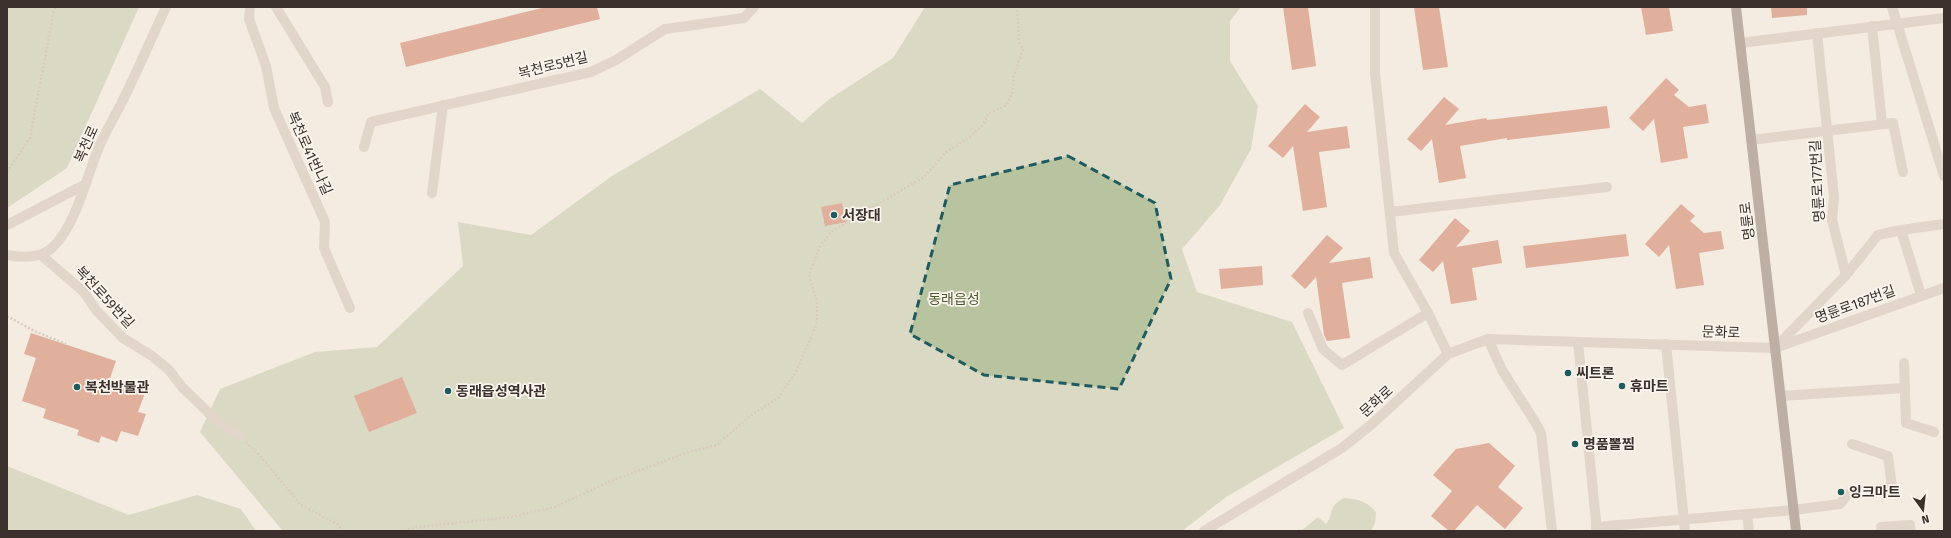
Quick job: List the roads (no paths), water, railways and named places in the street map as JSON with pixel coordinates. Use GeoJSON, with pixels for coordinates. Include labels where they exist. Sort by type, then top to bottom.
{"type":"FeatureCollection","features":[{"type":"Feature","properties":{"kind":"main road","name":"명륜로"},"geometry":{"type":"LineString","coordinates":[[1736,7],[1796,531]]}},
{"type":"Feature","properties":{"kind":"street","name":"복천로"},"geometry":{"type":"LineString","coordinates":[[41,255],[52,248],[70,222],[99,146],[125,97],[166,7]]}},
{"type":"Feature","properties":{"kind":"street","name":"복천로41번나길"},"geometry":{"type":"LineString","coordinates":[[250,7],[249,19],[266,66],[274,108],[325,222],[324,248],[350,308]]}},
{"type":"Feature","properties":{"kind":"street"},"geometry":{"type":"LineString","coordinates":[[276,7],[325,87],[328,102]]}},
{"type":"Feature","properties":{"kind":"street","name":"복천로5번길"},"geometry":{"type":"LineString","coordinates":[[364,147],[371,122],[591,72],[616,60],[664,29],[744,18],[754,7]]}},
{"type":"Feature","properties":{"kind":"street"},"geometry":{"type":"LineString","coordinates":[[1374,7],[1375,73],[1394,253],[1428,313],[1448,354]]}},
{"type":"Feature","properties":{"kind":"street"},"geometry":{"type":"LineString","coordinates":[[1892,7],[1944,176]]}},
{"type":"Feature","properties":{"kind":"street"},"geometry":{"type":"LineString","coordinates":[[1740,42],[1944,18]]}},
{"type":"Feature","properties":{"kind":"street"},"geometry":{"type":"LineString","coordinates":[[1872,26],[1882,124],[1893,123],[1903,172]]}},
{"type":"Feature","properties":{"kind":"street","name":"명륜로177번길"},"geometry":{"type":"LineString","coordinates":[[1817,33],[1834,197],[1832,220],[1846,275]]}},
{"type":"Feature","properties":{"kind":"street"},"geometry":{"type":"LineString","coordinates":[[432,193],[444,105]]}},
{"type":"Feature","properties":{"kind":"street","name":"명륜로177번길"},"geometry":{"type":"LineString","coordinates":[[1751,140],[1882,124]]}},
{"type":"Feature","properties":{"kind":"street"},"geometry":{"type":"LineString","coordinates":[[7,226],[84,185]]}},
{"type":"Feature","properties":{"kind":"street"},"geometry":{"type":"LineString","coordinates":[[1390,212],[1607,187]]}},
{"type":"Feature","properties":{"kind":"street"},"geometry":{"type":"LineString","coordinates":[[1775,348],[1846,275],[1878,235],[1944,224]]}},
{"type":"Feature","properties":{"kind":"street"},"geometry":{"type":"LineString","coordinates":[[1901,230],[1921,295]]}},
{"type":"Feature","properties":{"kind":"street"},"geometry":{"type":"LineString","coordinates":[[7,255],[27,257],[41,255]]}},
{"type":"Feature","properties":{"kind":"street","name":"복천로59번길"},"geometry":{"type":"LineString","coordinates":[[41,255],[84,292],[96,310],[122,338],[152,356],[169,370],[182,387],[218,422],[239,435]]}},
{"type":"Feature","properties":{"kind":"street","name":"명륜로187번길"},"geometry":{"type":"LineString","coordinates":[[1775,348],[1944,288]]}},
{"type":"Feature","properties":{"kind":"street"},"geometry":{"type":"LineString","coordinates":[[1308,313],[1323,349],[1342,365],[1428,313]]}},
{"type":"Feature","properties":{"kind":"street"},"geometry":{"type":"LineString","coordinates":[[1488,339],[1502,370],[1536,422],[1541,433],[1552,531]]}},
{"type":"Feature","properties":{"kind":"street","name":"문화로"},"geometry":{"type":"LineString","coordinates":[[1204,531],[1342,448],[1372,424],[1448,354],[1488,339],[1775,348]]}},
{"type":"Feature","properties":{"kind":"street"},"geometry":{"type":"LineString","coordinates":[[1578,342],[1596,529],[1794,510],[1840,504],[1848,494],[1892,488],[1888,456],[1852,444]]}},
{"type":"Feature","properties":{"kind":"street"},"geometry":{"type":"LineString","coordinates":[[1666,344],[1685,531]]}},
{"type":"Feature","properties":{"kind":"street"},"geometry":{"type":"LineString","coordinates":[[1904,364],[1906,423],[1934,432]]}},
{"type":"Feature","properties":{"kind":"street"},"geometry":{"type":"LineString","coordinates":[[1781,396],[1904,388]]}},
{"type":"Feature","properties":{"kind":"street"},"geometry":{"type":"LineString","coordinates":[[1746,514],[1748,531]]}},
{"type":"Feature","properties":{"kind":"street"},"geometry":{"type":"LineString","coordinates":[[1881,527],[1910,525],[1911,531]]}},
{"type":"Feature","properties":{"kind":"place","name":"서장대"},"geometry":{"type":"Point","coordinates":[834,215]}},
{"type":"Feature","properties":{"kind":"place","name":"씨트론"},"geometry":{"type":"Point","coordinates":[1568,373]}},
{"type":"Feature","properties":{"kind":"place","name":"휴마트"},"geometry":{"type":"Point","coordinates":[1622,386]}},
{"type":"Feature","properties":{"kind":"place","name":"복천박물관"},"geometry":{"type":"Point","coordinates":[77,387]}},
{"type":"Feature","properties":{"kind":"place","name":"동래읍성역사관"},"geometry":{"type":"Point","coordinates":[448,391]}},
{"type":"Feature","properties":{"kind":"place","name":"명품뽈찜"},"geometry":{"type":"Point","coordinates":[1575,444]}},
{"type":"Feature","properties":{"kind":"place","name":"잉크마트"},"geometry":{"type":"Point","coordinates":[1841,492]}},
{"type":"Feature","properties":{"kind":"park label","name":"동래읍성"},"geometry":{"type":"Point","coordinates":[954,299]}}]}
